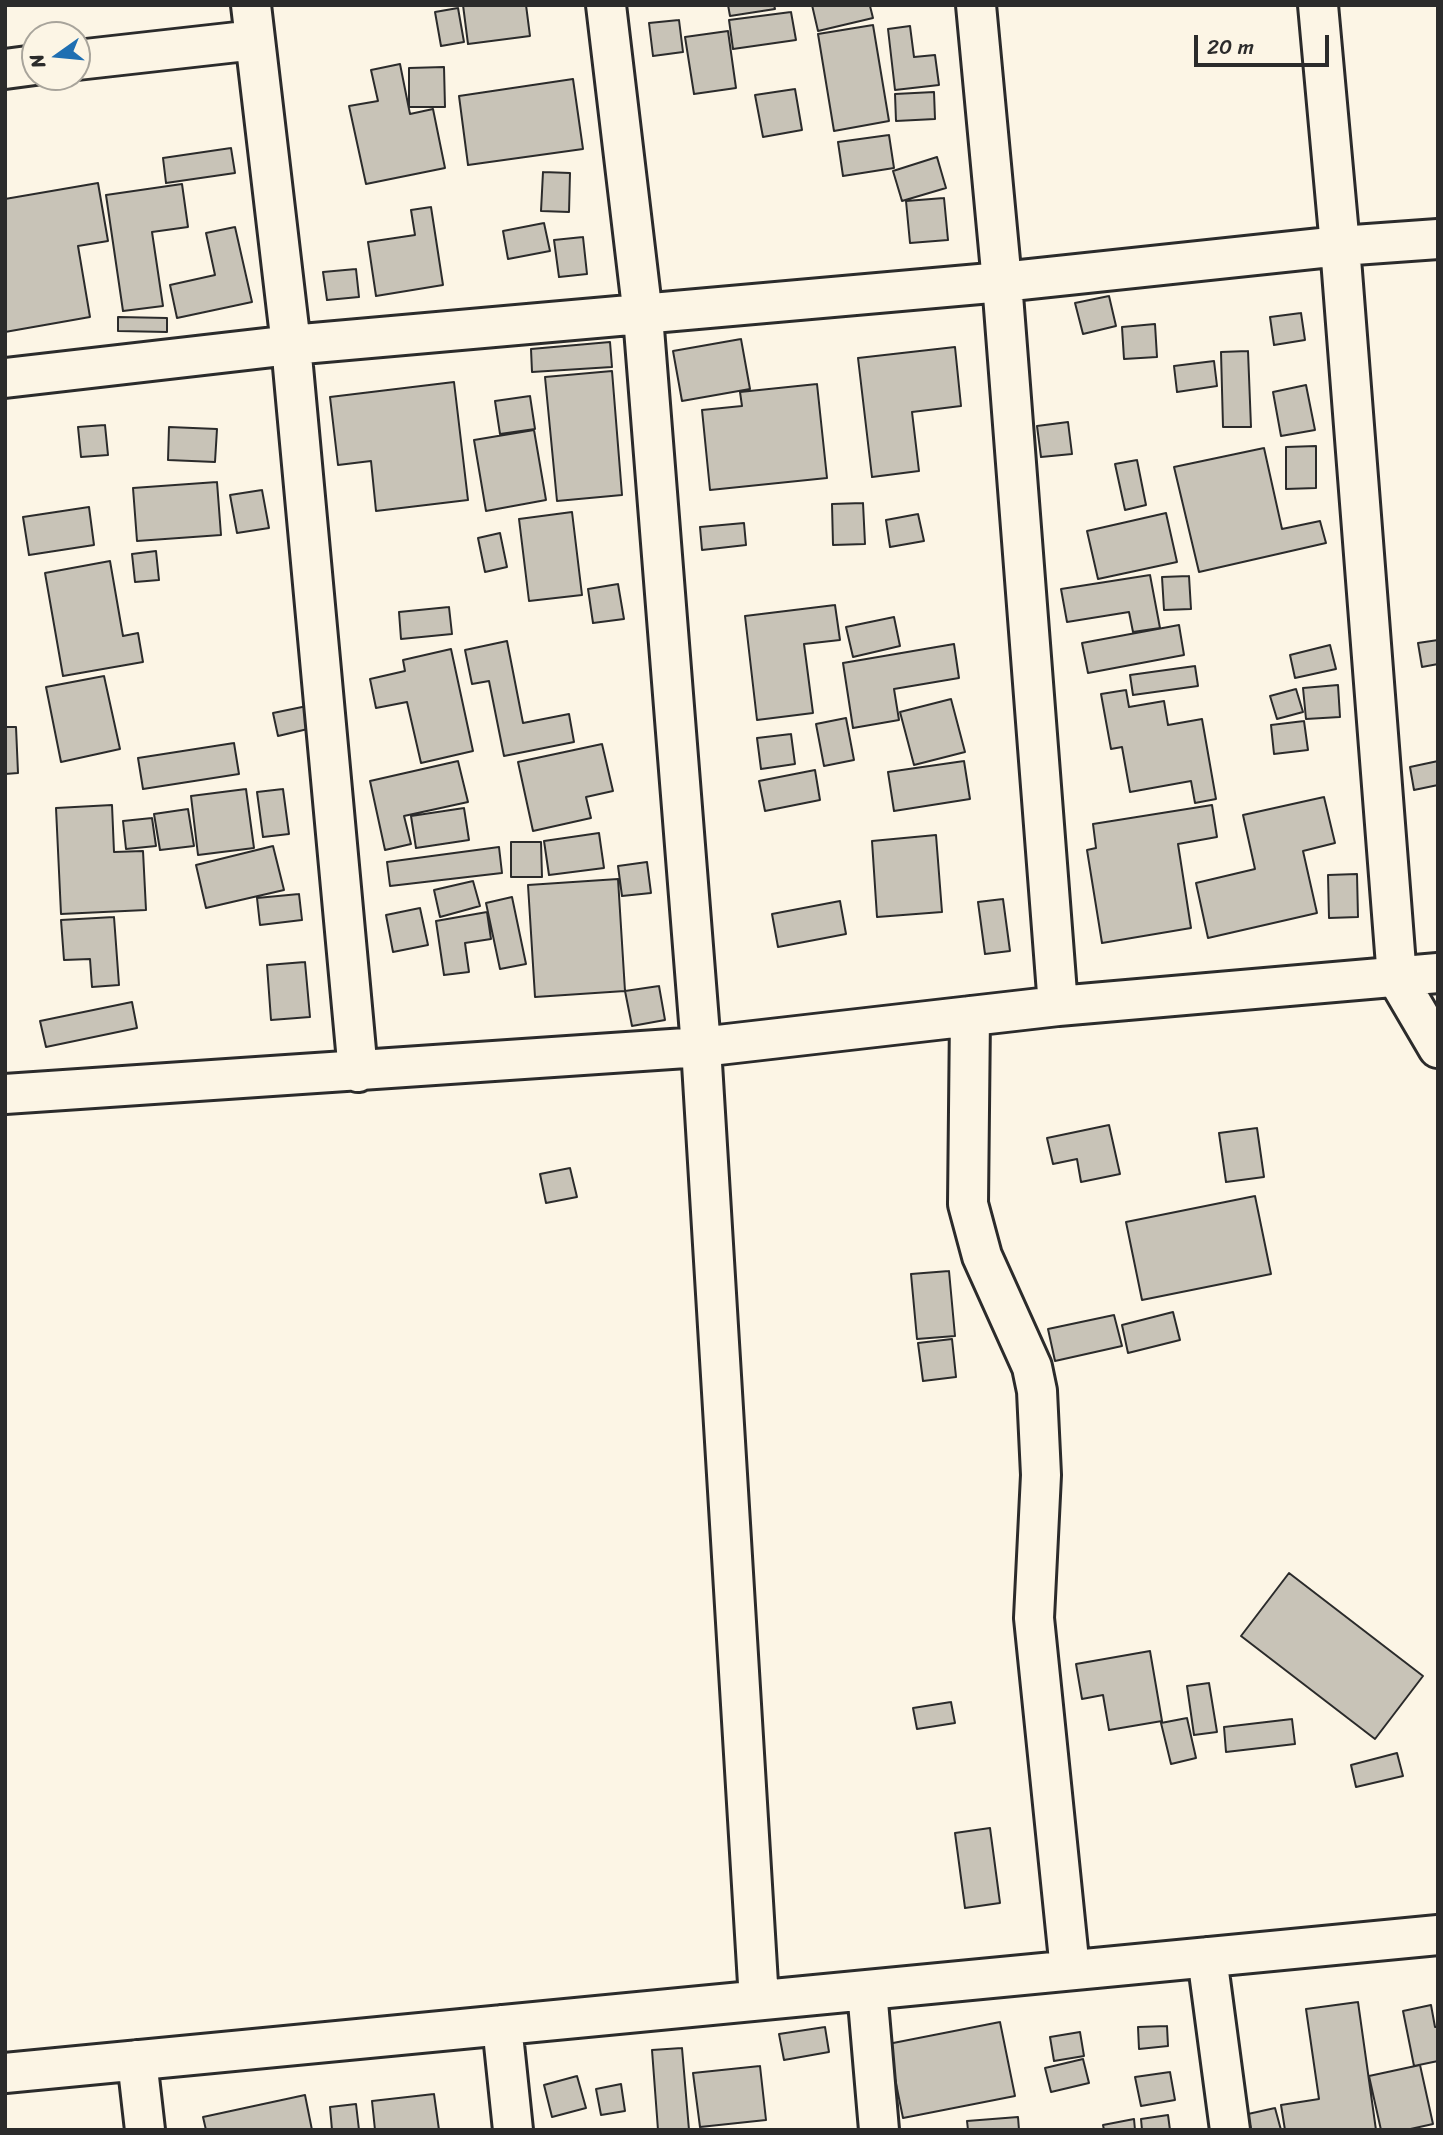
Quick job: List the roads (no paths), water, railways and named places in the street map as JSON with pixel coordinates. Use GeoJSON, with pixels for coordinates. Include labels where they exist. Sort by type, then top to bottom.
{"type":"FeatureCollection","features":[{"type":"Feature","properties":{"kind":"street"},"geometry":{"type":"LineString","coordinates":[[606,5],[643,316],[701,1047],[759,2000]]}},
{"type":"Feature","properties":{"kind":"street"},"geometry":{"type":"LineString","coordinates":[[975,5],[1002,282],[1058,1006]]}},
{"type":"Feature","properties":{"kind":"street"},"geometry":{"type":"LineString","coordinates":[[1318,5],[1340,246],[1397,978],[1438,1048]]}},
{"type":"Feature","properties":{"kind":"street"},"geometry":{"type":"LineString","coordinates":[[91,58],[253,23],[291,345],[358,1072]]}},
{"type":"Feature","properties":{"kind":"street"},"geometry":{"type":"LineString","coordinates":[[5,378],[291,345],[643,316],[1340,246],[1438,239]]}},
{"type":"Feature","properties":{"kind":"street"},"geometry":{"type":"LineString","coordinates":[[5,1094],[701,1047],[1058,1006],[1438,973]]}},
{"type":"Feature","properties":{"kind":"street"},"geometry":{"type":"LineString","coordinates":[[970,1016],[968,1204],[982,1255],[1032,1367],[1037,1391],[1041,1475],[1034,1618],[1070,1970]]}},
{"type":"Feature","properties":{"kind":"street"},"geometry":{"type":"LineString","coordinates":[[5,2073],[1438,1935]]}},
{"type":"Feature","properties":{"kind":"street"},"geometry":{"type":"LineString","coordinates":[[1207,1957],[1230,2130]]}},
{"type":"Feature","properties":{"kind":"street"},"geometry":{"type":"LineString","coordinates":[[867,1990],[879,2130]]}},
{"type":"Feature","properties":{"kind":"street"},"geometry":{"type":"LineString","coordinates":[[502,2025],[513,2130]]}},
{"type":"Feature","properties":{"kind":"street"},"geometry":{"type":"LineString","coordinates":[[137,2060],[145,2130]]}}]}
